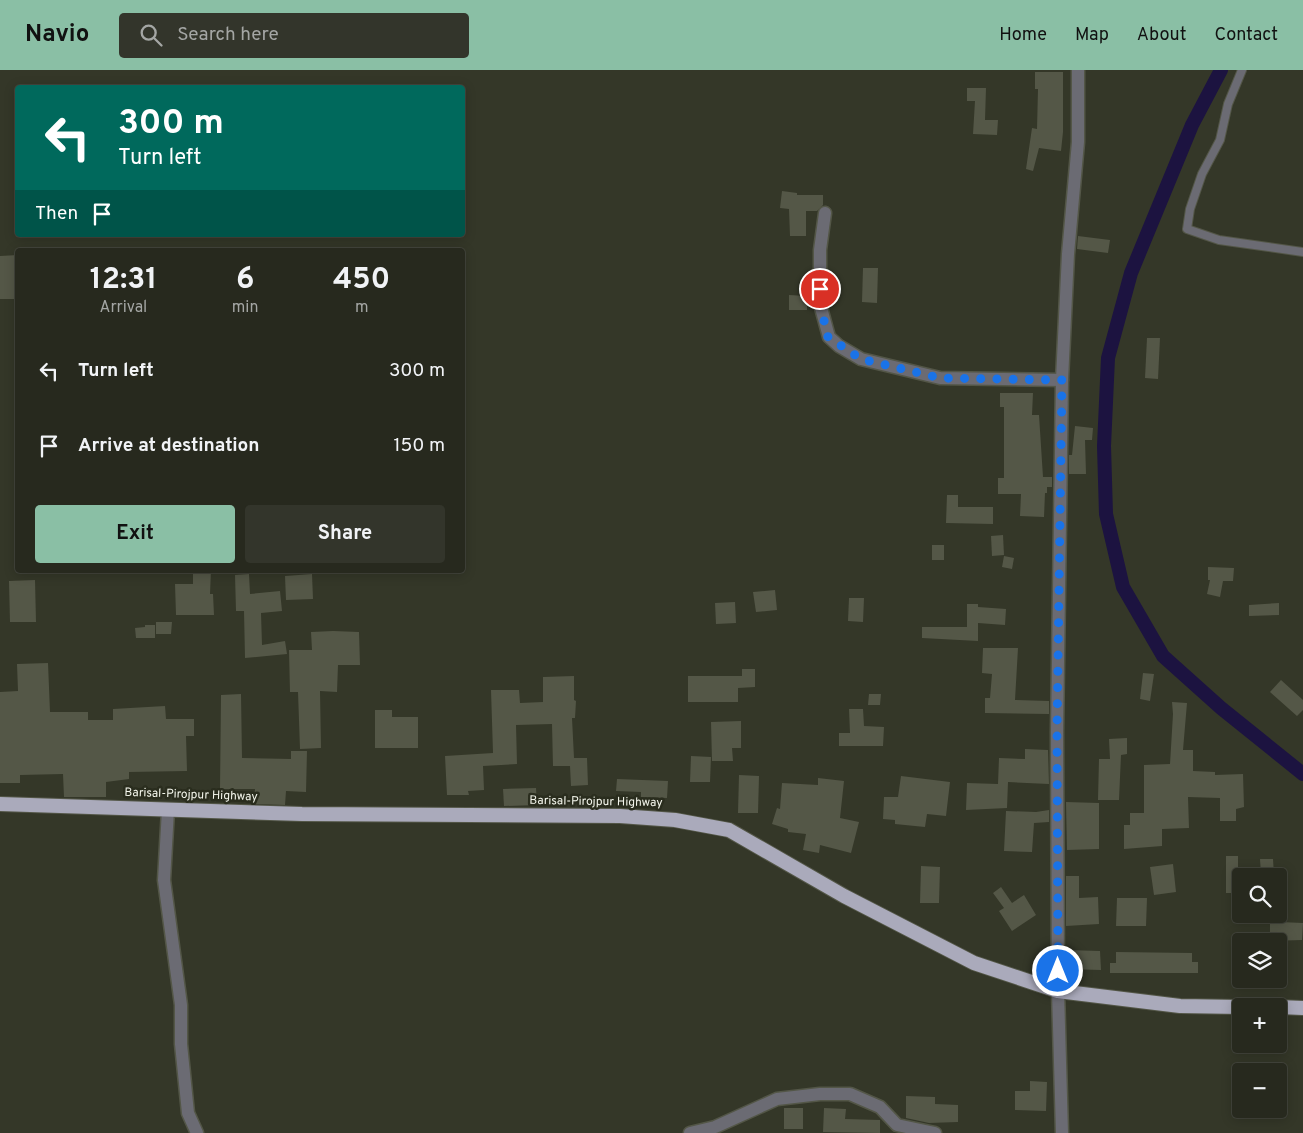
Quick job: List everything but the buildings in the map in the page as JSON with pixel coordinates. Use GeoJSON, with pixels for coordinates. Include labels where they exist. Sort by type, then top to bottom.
{"type":"FeatureCollection","features":[{"type":"Feature","properties":{"kind":"highway","name":"Barisal-Pirojpur Highway"},"geometry":{"type":"LineString","coordinates":[[0,804],[302,814],[620,816],[675,820],[730,830],[844,896],[974,963],[1058,991],[1180,1006],[1232,1007]]}},
{"type":"Feature","properties":{"kind":"highway"},"geometry":{"type":"LineString","coordinates":[[1287,1007],[1303,1008]]}},
{"type":"Feature","properties":{"kind":"street"},"geometry":{"type":"LineString","coordinates":[[1062,1133],[1058,991],[1057,732],[1062,380],[1068,254],[1078,142],[1078,70]]}},
{"type":"Feature","properties":{"kind":"street"},"geometry":{"type":"LineString","coordinates":[[825,213],[820,250],[820,304],[828,337],[839,346],[861,359],[940,378],[1062,380]]}},
{"type":"Feature","properties":{"kind":"street"},"geometry":{"type":"LineString","coordinates":[[168,810],[164,880],[181,1004],[181,1044],[188,1114],[197,1133]]}},
{"type":"Feature","properties":{"kind":"street"},"geometry":{"type":"LineString","coordinates":[[690,1133],[715,1128],[777,1099],[820,1094],[850,1094],[880,1107],[897,1125],[935,1133]]}},
{"type":"Feature","properties":{"kind":"lane"},"geometry":{"type":"LineString","coordinates":[[1242,70],[1228,104],[1220,140],[1202,174],[1190,209],[1187,230],[1219,240],[1303,252]]}},
{"type":"Feature","properties":{"kind":"waterway"},"geometry":{"type":"LineString","coordinates":[[1221,70],[1192,125],[1131,273],[1108,358],[1104,446],[1106,514],[1123,587],[1163,656],[1221,708],[1303,774]]}},
{"type":"Feature","properties":{"kind":"route"},"geometry":{"type":"LineString","coordinates":[[820,289],[820,304],[828,337],[861,359],[940,378],[1062,380],[1057,732],[1058,971]]}}]}
